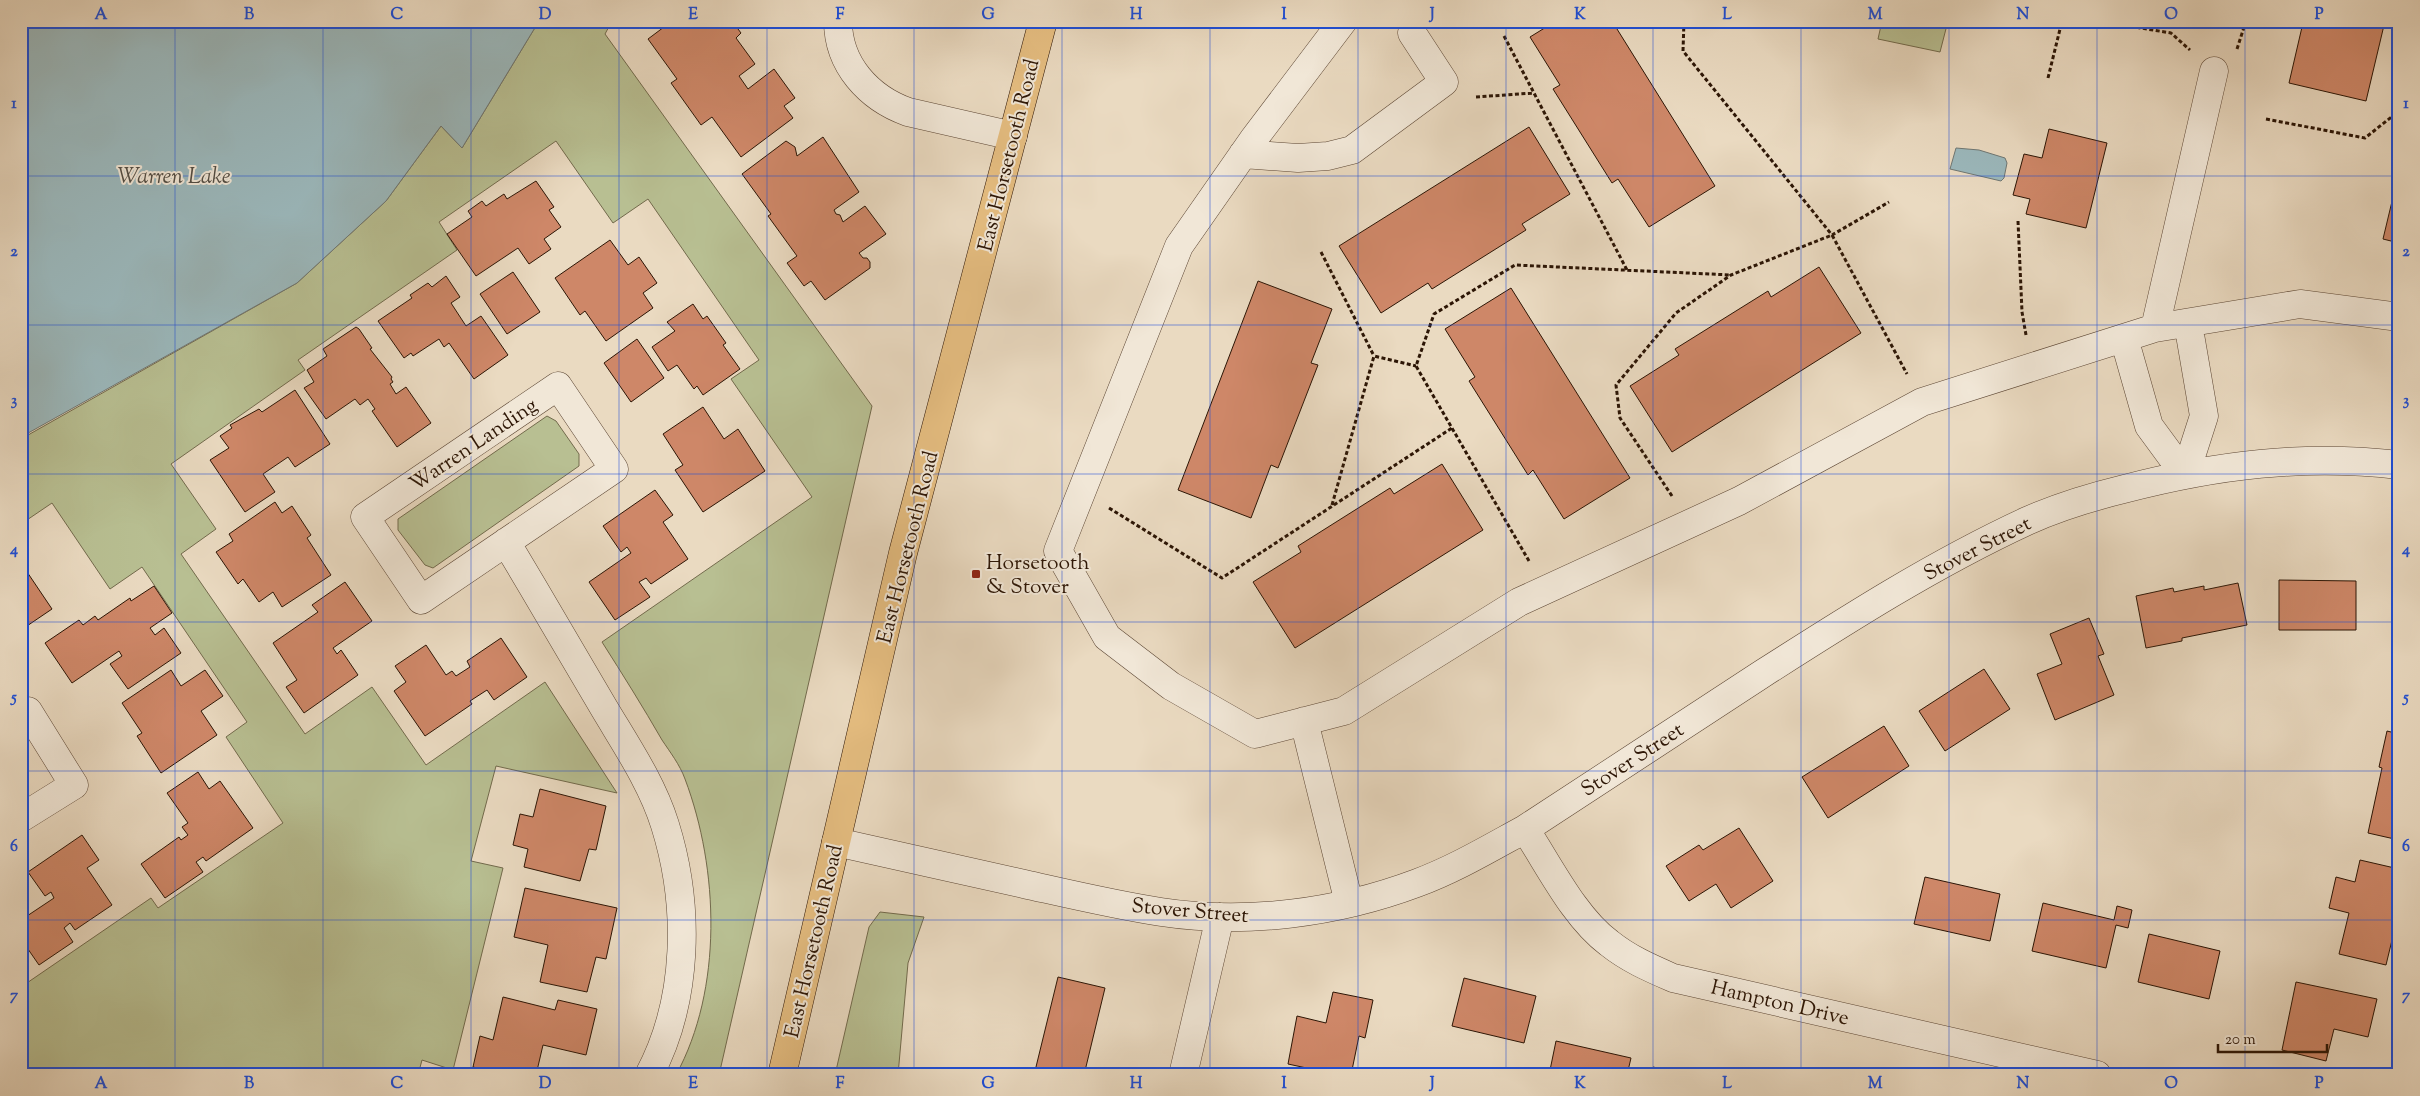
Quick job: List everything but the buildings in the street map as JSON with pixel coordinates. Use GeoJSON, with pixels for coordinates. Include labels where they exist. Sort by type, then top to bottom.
{"type":"FeatureCollection","features":[{"type":"Feature","properties":{"kind":"main road","name":"East Horsetooth Road"},"geometry":{"type":"LineString","coordinates":[[782,1075],[903,554],[1043,21]]}},
{"type":"Feature","properties":{"kind":"street"},"geometry":{"type":"LineString","coordinates":[[838,21],[838,35],[850,67],[866,89],[896,108],[908,112],[1013,136]]}},
{"type":"Feature","properties":{"kind":"street"},"geometry":{"type":"LineString","coordinates":[[1343,21],[1243,154],[1179,246],[1058,551],[1108,637],[1171,686],[1255,734],[1344,711],[1519,602],[1739,501],[1922,402],[2155,328],[2300,304],[2399,317]]}},
{"type":"Feature","properties":{"kind":"street"},"geometry":{"type":"LineString","coordinates":[[1243,154],[1298,158],[1328,156],[1352,150],[1444,82],[1414,25]]}},
{"type":"Feature","properties":{"kind":"street"},"geometry":{"type":"LineString","coordinates":[[2155,328],[2214,71]]}},
{"type":"Feature","properties":{"kind":"street"},"geometry":{"type":"LineString","coordinates":[[2185,475],[2204,416],[2188,323]]}},
{"type":"Feature","properties":{"kind":"street"},"geometry":{"type":"LineString","coordinates":[[2124,338],[2149,426],[2185,475]]}},
{"type":"Feature","properties":{"kind":"street","name":"Warren Landing"},"geometry":{"type":"LineString","coordinates":[[558,386],[614,469],[506,542],[421,600],[365,517],[558,386]]}},
{"type":"Feature","properties":{"kind":"street","name":"Stover Street"},"geometry":{"type":"LineString","coordinates":[[836,842],[1117,904],[1163,912],[1220,917],[1301,911],[1349,903],[1418,883],[1469,860],[1525,828],[1867,606],[1946,562],[2029,520],[2087,499],[2185,475],[2242,464],[2315,459],[2399,465]]}},
{"type":"Feature","properties":{"kind":"street"},"geometry":{"type":"LineString","coordinates":[[506,542],[641,770],[665,823],[682,903],[681,960],[674,1006],[656,1062],[649,1075]]}},
{"type":"Feature","properties":{"kind":"street"},"geometry":{"type":"LineString","coordinates":[[21,715],[28,711],[74,785],[21,818]]}},
{"type":"Feature","properties":{"kind":"street"},"geometry":{"type":"LineString","coordinates":[[1304,721],[1349,903]]}},
{"type":"Feature","properties":{"kind":"street","name":"Hampton Drive"},"geometry":{"type":"LineString","coordinates":[[1525,828],[1581,915],[1607,942],[1638,963],[1673,978],[2097,1075]]}},
{"type":"Feature","properties":{"kind":"street"},"geometry":{"type":"LineString","coordinates":[[1183,1075],[1220,917]]}},
{"type":"Feature","properties":{"kind":"path"},"geometry":{"type":"LineString","coordinates":[[1684,21],[1683,51],[1832,235],[1922,402]]}},
{"type":"Feature","properties":{"kind":"path"},"geometry":{"type":"LineString","coordinates":[[2048,78],[2062,21]]}},
{"type":"Feature","properties":{"kind":"path"},"geometry":{"type":"LineString","coordinates":[[2098,21],[2171,33],[2214,71],[2230,73],[2246,21]]}},
{"type":"Feature","properties":{"kind":"path"},"geometry":{"type":"LineString","coordinates":[[1504,36],[1628,271]]}},
{"type":"Feature","properties":{"kind":"path"},"geometry":{"type":"LineString","coordinates":[[1476,98],[1534,93]]}},
{"type":"Feature","properties":{"kind":"path"},"geometry":{"type":"LineString","coordinates":[[2266,119],[2365,138],[2399,112]]}},
{"type":"Feature","properties":{"kind":"path"},"geometry":{"type":"LineString","coordinates":[[1690,524],[1620,418],[1616,385],[1676,313],[1731,275],[1832,235],[1889,202]]}},
{"type":"Feature","properties":{"kind":"path"},"geometry":{"type":"LineString","coordinates":[[2018,221],[2022,312],[2032,368]]}},
{"type":"Feature","properties":{"kind":"path"},"geometry":{"type":"LineString","coordinates":[[1321,252],[1374,356],[1332,506]]}},
{"type":"Feature","properties":{"kind":"path"},"geometry":{"type":"LineString","coordinates":[[1416,366],[1434,314],[1515,265],[1731,275]]}},
{"type":"Feature","properties":{"kind":"path"},"geometry":{"type":"LineString","coordinates":[[1374,356],[1416,366],[1545,590]]}},
{"type":"Feature","properties":{"kind":"path"},"geometry":{"type":"LineString","coordinates":[[1081,491],[1222,578],[1452,428]]}},
{"type":"Feature","properties":{"kind":"green space"},"geometry":{"type":"Polygon","coordinates":[[[539,21],[612,21],[605,34],[872,406],[719,1075],[676,1075],[691,1041],[702,1005],[711,929],[705,851],[696,814],[685,779],[675,759],[602,642],[812,497],[731,379],[759,360],[648,199],[613,223],[556,141],[439,222],[457,250],[298,360],[305,370],[171,464],[216,529],[181,554],[305,734],[372,687],[426,765],[545,682],[617,793],[496,766],[471,861],[503,868],[453,1070],[422,1060],[418,1075],[21,1075],[21,987],[151,898],[158,908],[283,823],[226,737],[247,722],[142,567],[110,589],[52,503],[21,524],[21,439],[297,283],[386,201],[441,126],[462,148],[539,21]]]}},
{"type":"Feature","properties":{"kind":"green space"},"geometry":{"type":"Polygon","coordinates":[[[1882,21],[1948,21],[1940,52],[1878,39],[1882,21]]]}},
{"type":"Feature","properties":{"kind":"green space"},"geometry":{"type":"Polygon","coordinates":[[[547,416],[556,421],[579,454],[579,466],[433,568],[425,565],[398,530],[398,519],[547,416]]]}},
{"type":"Feature","properties":{"kind":"green space"},"geometry":{"type":"Polygon","coordinates":[[[880,912],[924,917],[908,963],[898,1075],[835,1075],[869,927],[880,912]]]}},
{"type":"Feature","properties":{"kind":"water","name":"Warren Lake"},"geometry":{"type":"Polygon","coordinates":[[[21,21],[539,21],[462,148],[441,126],[386,201],[297,283],[21,437],[21,21]]]}},
{"type":"Feature","properties":{"kind":"water"},"geometry":{"type":"Polygon","coordinates":[[[1956,148],[1979,150],[2005,158],[2007,163],[2004,178],[2001,181],[1950,169],[1956,148]]]}},
{"type":"Feature","properties":{"kind":"place","name":"Horsetooth & Stover"},"geometry":{"type":"Point","coordinates":[976,574]}}]}
